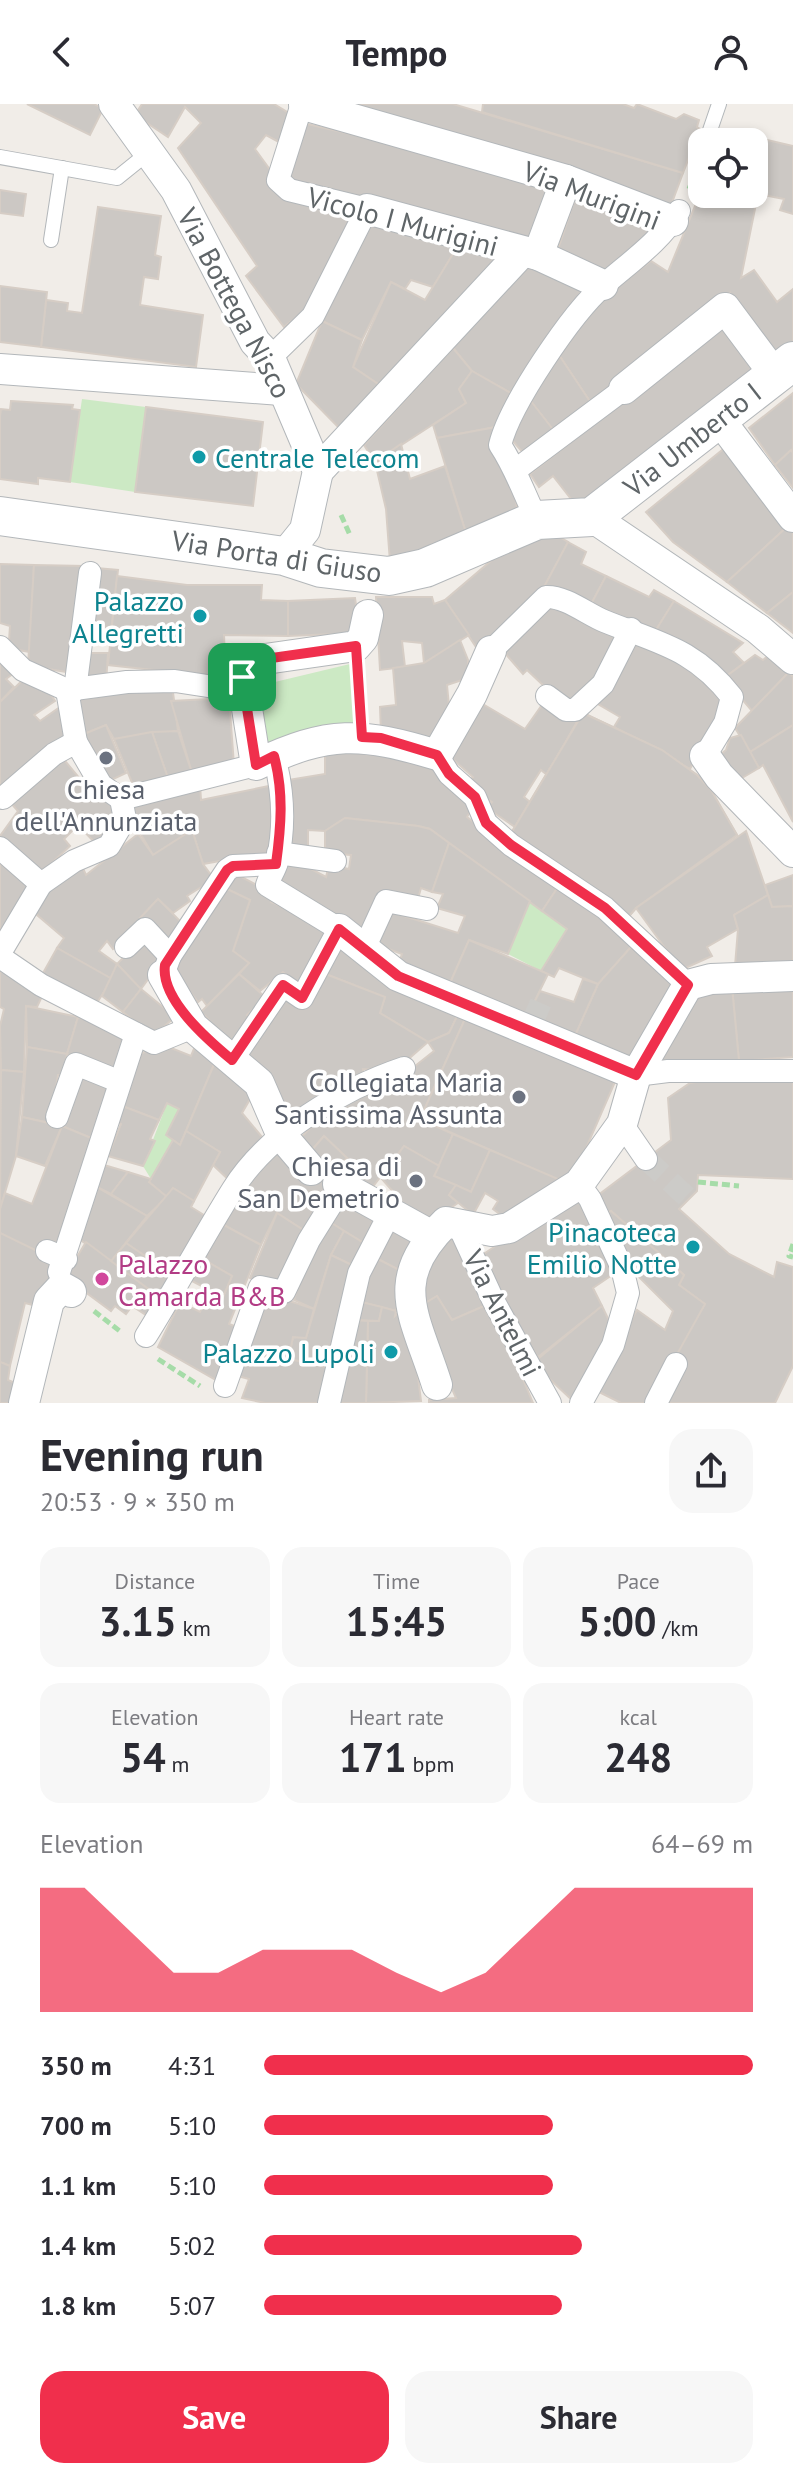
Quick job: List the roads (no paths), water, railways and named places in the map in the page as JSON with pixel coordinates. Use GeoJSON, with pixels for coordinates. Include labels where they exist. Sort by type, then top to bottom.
{"type":"FeatureCollection","features":[{"type":"Feature","properties":{"kind":"street","name":"Via Murigini"},"geometry":{"type":"LineString","coordinates":[[303,105],[566,180],[676,216],[642,254],[603,285],[575,316],[515,409],[500,445],[517,469],[524,495],[537,520]]}},
{"type":"Feature","properties":{"kind":"street","name":"Vicolo I Murigini"},"geometry":{"type":"LineString","coordinates":[[303,105],[278,180],[289,190],[529,254],[603,285]]}},
{"type":"Feature","properties":{"kind":"street","name":"Via Bottega Nisco"},"geometry":{"type":"LineString","coordinates":[[121,108],[148,153],[176,190],[255,342],[270,358],[318,471]]}},
{"type":"Feature","properties":{"kind":"street"},"geometry":{"type":"LineString","coordinates":[[284,556],[305,530],[318,471],[529,254],[566,180]]}},
{"type":"Feature","properties":{"kind":"street"},"geometry":{"type":"LineString","coordinates":[[270,358],[313,316],[367,209]]}},
{"type":"Feature","properties":{"kind":"street"},"geometry":{"type":"LineString","coordinates":[[517,469],[725,308],[788,367]]}},
{"type":"Feature","properties":{"kind":"street","name":"Via Umberto I"},"geometry":{"type":"LineString","coordinates":[[592,517],[788,367]]}},
{"type":"Feature","properties":{"kind":"street"},"geometry":{"type":"LineString","coordinates":[[0,369],[281,390]]}},
{"type":"Feature","properties":{"kind":"street"},"geometry":{"type":"LineString","coordinates":[[719,419],[793,517]]}},
{"type":"Feature","properties":{"kind":"street","name":"Via Porta di Giuso"},"geometry":{"type":"LineString","coordinates":[[0,516],[284,556],[364,596],[389,576],[425,568],[537,520],[592,517]]}},
{"type":"Feature","properties":{"kind":"street"},"geometry":{"type":"LineString","coordinates":[[592,517],[758,629],[793,659]]}},
{"type":"Feature","properties":{"kind":"street"},"geometry":{"type":"LineString","coordinates":[[90,573],[71,690],[76,742],[101,785],[121,799],[125,819],[109,846],[74,861],[41,884],[0,955],[41,985],[154,1043],[193,1027]]}},
{"type":"Feature","properties":{"kind":"street"},"geometry":{"type":"LineString","coordinates":[[0,647],[23,670],[71,690],[127,682],[175,681],[227,689],[242,677],[251,661],[356,646],[363,638],[364,596]]}},
{"type":"Feature","properties":{"kind":"street"},"geometry":{"type":"LineString","coordinates":[[437,755],[491,651],[546,597],[684,651],[714,674],[732,697],[725,723],[705,756],[719,776],[793,852]]}},
{"type":"Feature","properties":{"kind":"street"},"geometry":{"type":"LineString","coordinates":[[547,696],[566,710],[575,710],[603,684],[631,629]]}},
{"type":"Feature","properties":{"kind":"street"},"geometry":{"type":"LineString","coordinates":[[242,677],[265,760],[281,782],[277,858],[267,883],[269,888],[339,929],[398,976],[530,1026],[636,1075],[668,1071],[793,1071]]}},
{"type":"Feature","properties":{"kind":"street"},"geometry":{"type":"LineString","coordinates":[[121,799],[265,760],[296,746],[362,737],[381,738],[437,755],[449,774],[475,797],[486,823],[502,838],[605,908],[688,985]]}},
{"type":"Feature","properties":{"kind":"street"},"geometry":{"type":"LineString","coordinates":[[1,797],[54,754],[76,742]]}},
{"type":"Feature","properties":{"kind":"street"},"geometry":{"type":"LineString","coordinates":[[0,848],[41,884]]}},
{"type":"Feature","properties":{"kind":"street"},"geometry":{"type":"LineString","coordinates":[[167,965],[227,870],[233,866],[277,858],[335,861]]}},
{"type":"Feature","properties":{"kind":"street"},"geometry":{"type":"LineString","coordinates":[[364,949],[386,901],[427,909]]}},
{"type":"Feature","properties":{"kind":"street"},"geometry":{"type":"LineString","coordinates":[[126,947],[145,929],[167,965],[193,1027],[259,1083],[282,1136],[311,1170]]}},
{"type":"Feature","properties":{"kind":"street"},"geometry":{"type":"LineString","coordinates":[[232,1060],[283,985],[302,998],[339,929]]}},
{"type":"Feature","properties":{"kind":"street"},"geometry":{"type":"LineString","coordinates":[[225,1386],[260,1287],[284,1292],[340,1185],[391,1211],[445,1229],[492,1231],[509,1228],[579,1184],[622,1124],[636,1075],[688,985],[711,979],[793,976]]}},
{"type":"Feature","properties":{"kind":"street"},"geometry":{"type":"LineString","coordinates":[[24,1403],[49,1301],[62,1287],[63,1264],[118,1081],[136,1034]]}},
{"type":"Feature","properties":{"kind":"street"},"geometry":{"type":"LineString","coordinates":[[57,1117],[76,1064],[118,1081]]}},
{"type":"Feature","properties":{"kind":"street"},"geometry":{"type":"LineString","coordinates":[[146,1336],[234,1187],[282,1136],[325,1103],[367,1081],[404,1068]]}},
{"type":"Feature","properties":{"kind":"street"},"geometry":{"type":"LineString","coordinates":[[622,1124],[646,1159]]}},
{"type":"Feature","properties":{"kind":"street"},"geometry":{"type":"LineString","coordinates":[[579,1184],[590,1199],[622,1268],[628,1293],[613,1345],[581,1403]]}},
{"type":"Feature","properties":{"kind":"street"},"geometry":{"type":"LineString","coordinates":[[329,1403],[359,1273],[391,1211]]}},
{"type":"Feature","properties":{"kind":"street"},"geometry":{"type":"LineString","coordinates":[[437,1385],[408,1294],[409,1276],[445,1229]]}},
{"type":"Feature","properties":{"kind":"street","name":"Via Antelmi"},"geometry":{"type":"LineString","coordinates":[[445,1229],[493,1300],[550,1403]]}},
{"type":"Feature","properties":{"kind":"street"},"geometry":{"type":"LineString","coordinates":[[656,1403],[676,1364]]}},
{"type":"Feature","properties":{"kind":"lane"},"geometry":{"type":"LineString","coordinates":[[711,128],[719,104]]}},
{"type":"Feature","properties":{"kind":"lane"},"geometry":{"type":"LineString","coordinates":[[0,157],[117,178],[148,153]]}},
{"type":"Feature","properties":{"kind":"lane"},"geometry":{"type":"LineString","coordinates":[[51,240],[62,168]]}},
{"type":"Feature","properties":{"kind":"tunnel"},"geometry":{"type":"LineString","coordinates":[[532,1023],[545,993]]}},
{"type":"Feature","properties":{"kind":"tunnel"},"geometry":{"type":"LineString","coordinates":[[646,1159],[689,1199]]}},
{"type":"Feature","properties":{"kind":"place","name":"Centrale Telecom"},"geometry":{"type":"Point","coordinates":[199,457]}},
{"type":"Feature","properties":{"kind":"place","name":"Palazzo Allegretti"},"geometry":{"type":"Point","coordinates":[200,616]}},
{"type":"Feature","properties":{"kind":"place","name":"Chiesa dell'Annunziata"},"geometry":{"type":"Point","coordinates":[106,758]}},
{"type":"Feature","properties":{"kind":"place","name":"Collegiata Maria Santissima Assunta"},"geometry":{"type":"Point","coordinates":[519,1097]}},
{"type":"Feature","properties":{"kind":"place","name":"Chiesa di San Demetrio"},"geometry":{"type":"Point","coordinates":[416,1181]}},
{"type":"Feature","properties":{"kind":"place","name":"Pinacoteca Emilio Notte"},"geometry":{"type":"Point","coordinates":[693,1247]}},
{"type":"Feature","properties":{"kind":"place","name":"Palazzo Camarda B&B"},"geometry":{"type":"Point","coordinates":[102,1279]}},
{"type":"Feature","properties":{"kind":"place","name":"Palazzo Lupoli"},"geometry":{"type":"Point","coordinates":[391,1352]}}]}
